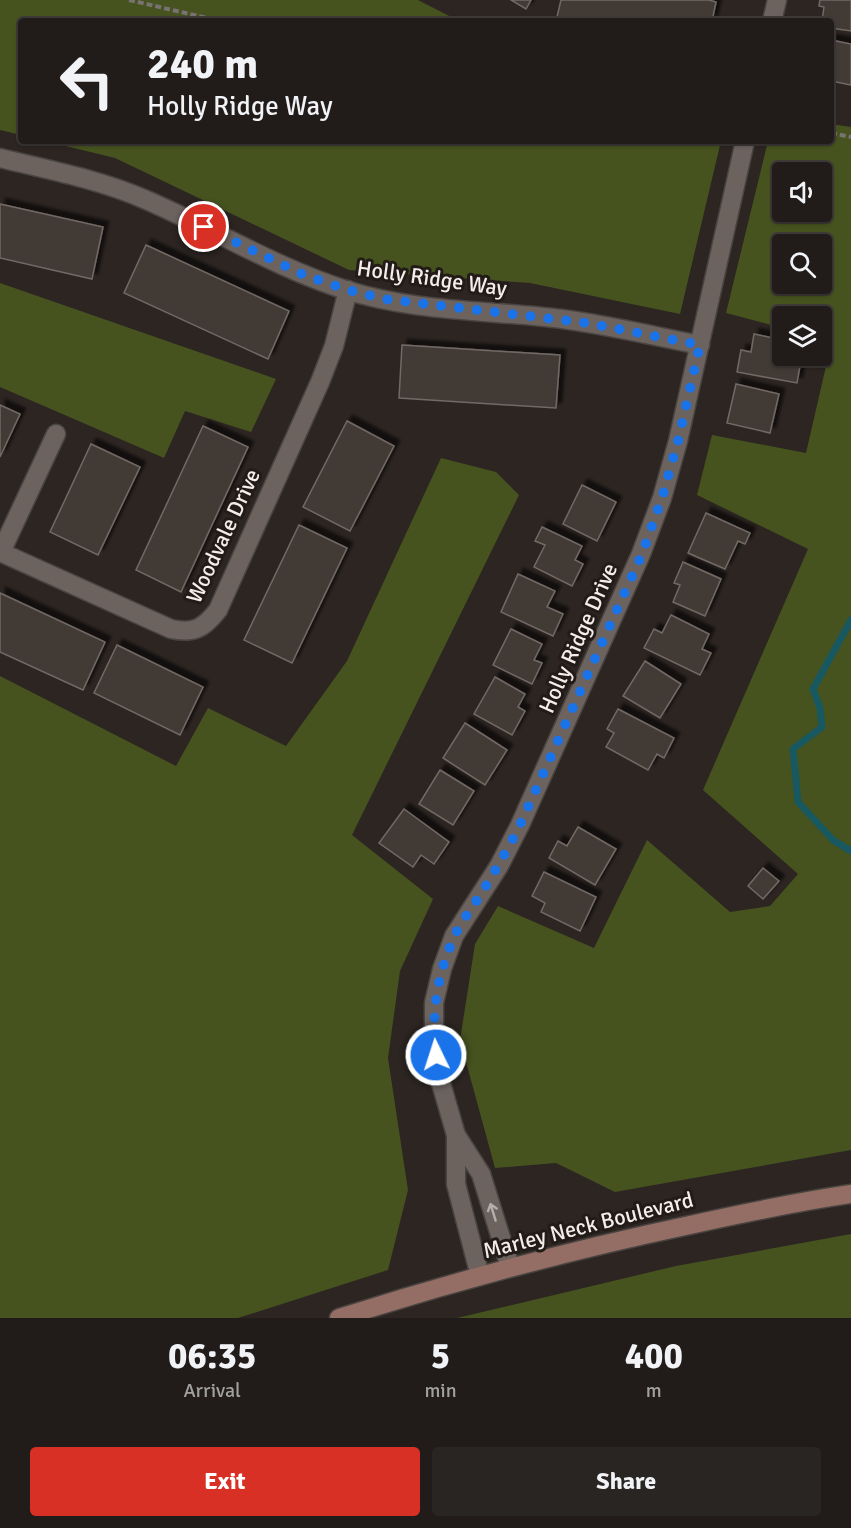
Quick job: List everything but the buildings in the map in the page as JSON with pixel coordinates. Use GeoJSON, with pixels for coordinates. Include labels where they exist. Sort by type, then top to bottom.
{"type":"FeatureCollection","features":[{"type":"Feature","properties":{"kind":"main road","name":"Marley Neck Boulevard"},"geometry":{"type":"LineString","coordinates":[[339,1318],[510,1267],[800,1201],[851,1194]]}},
{"type":"Feature","properties":{"kind":"street"},"geometry":{"type":"LineString","coordinates":[[773,18],[777,0]]}},
{"type":"Feature","properties":{"kind":"street","name":"Holly Ridge Drive"},"geometry":{"type":"LineString","coordinates":[[480,1276],[456,1184],[456,1135],[438,1072],[434,1038],[434,1003],[442,969],[454,936],[499,866],[520,825],[642,554],[662,498],[678,441],[744,144]]}},
{"type":"Feature","properties":{"kind":"street","name":"Holly Ridge Way"},"geometry":{"type":"LineString","coordinates":[[0,158],[109,186],[143,199],[304,275],[348,290],[418,304],[587,323],[700,345]]}},
{"type":"Feature","properties":{"kind":"street","name":"Woodvale Drive"},"geometry":{"type":"LineString","coordinates":[[0,552],[171,629],[185,632],[198,629],[210,621],[218,610],[320,382],[334,346],[348,290]]}},
{"type":"Feature","properties":{"kind":"street"},"geometry":{"type":"LineString","coordinates":[[0,552],[56,434]]}},
{"type":"Feature","properties":{"kind":"street","name":"Holly Ridge Drive"},"geometry":{"type":"LineString","coordinates":[[456,1135],[481,1174],[510,1267]]}},
{"type":"Feature","properties":{"kind":"path"},"geometry":{"type":"LineString","coordinates":[[129,0],[207,18]]}},
{"type":"Feature","properties":{"kind":"path"},"geometry":{"type":"LineString","coordinates":[[834,134],[851,137]]}},
{"type":"Feature","properties":{"kind":"green space"},"geometry":{"type":"Polygon","coordinates":[[[0,0],[418,0],[453,18],[18,18],[18,134],[0,130],[0,0]]]}},
{"type":"Feature","properties":{"kind":"green space"},"geometry":{"type":"Polygon","coordinates":[[[834,124],[851,127],[851,1150],[615,1192],[556,1163],[495,1168],[460,1040],[475,944],[498,906],[594,948],[647,840],[730,912],[770,906],[798,874],[703,790],[808,549],[697,495],[712,435],[806,453],[826,366],[832,366],[832,306],[772,306],[772,325],[726,313],[767,144],[834,144],[834,124]]]}},
{"type":"Feature","properties":{"kind":"green space"},"geometry":{"type":"Polygon","coordinates":[[[57,144],[720,144],[680,314],[530,283],[349,270],[115,158],[57,144]]]}},
{"type":"Feature","properties":{"kind":"green space"},"geometry":{"type":"Polygon","coordinates":[[[0,283],[276,379],[251,432],[185,411],[164,458],[0,387],[0,283]]]}},
{"type":"Feature","properties":{"kind":"green space"},"geometry":{"type":"Polygon","coordinates":[[[441,458],[496,472],[519,495],[352,835],[433,899],[400,971],[388,1058],[408,1190],[388,1270],[238,1318],[0,1318],[0,676],[176,766],[208,708],[286,746],[347,661],[441,458]]]}},
{"type":"Feature","properties":{"kind":"green space"},"geometry":{"type":"Polygon","coordinates":[[[851,1234],[851,1318],[457,1318],[676,1266],[851,1234]]]}},
{"type":"Feature","properties":{"kind":"waterway"},"geometry":{"type":"LineString","coordinates":[[851,620],[813,689],[820,708],[822,727],[793,749],[798,802],[833,840],[851,851]]}},
{"type":"Feature","properties":{"kind":"route"},"geometry":{"type":"LineString","coordinates":[[204,227],[304,275],[384,299],[560,319],[700,345],[678,441],[662,498],[642,554],[520,825],[499,866],[454,936],[442,969],[434,1003],[436,1055]]}}]}
